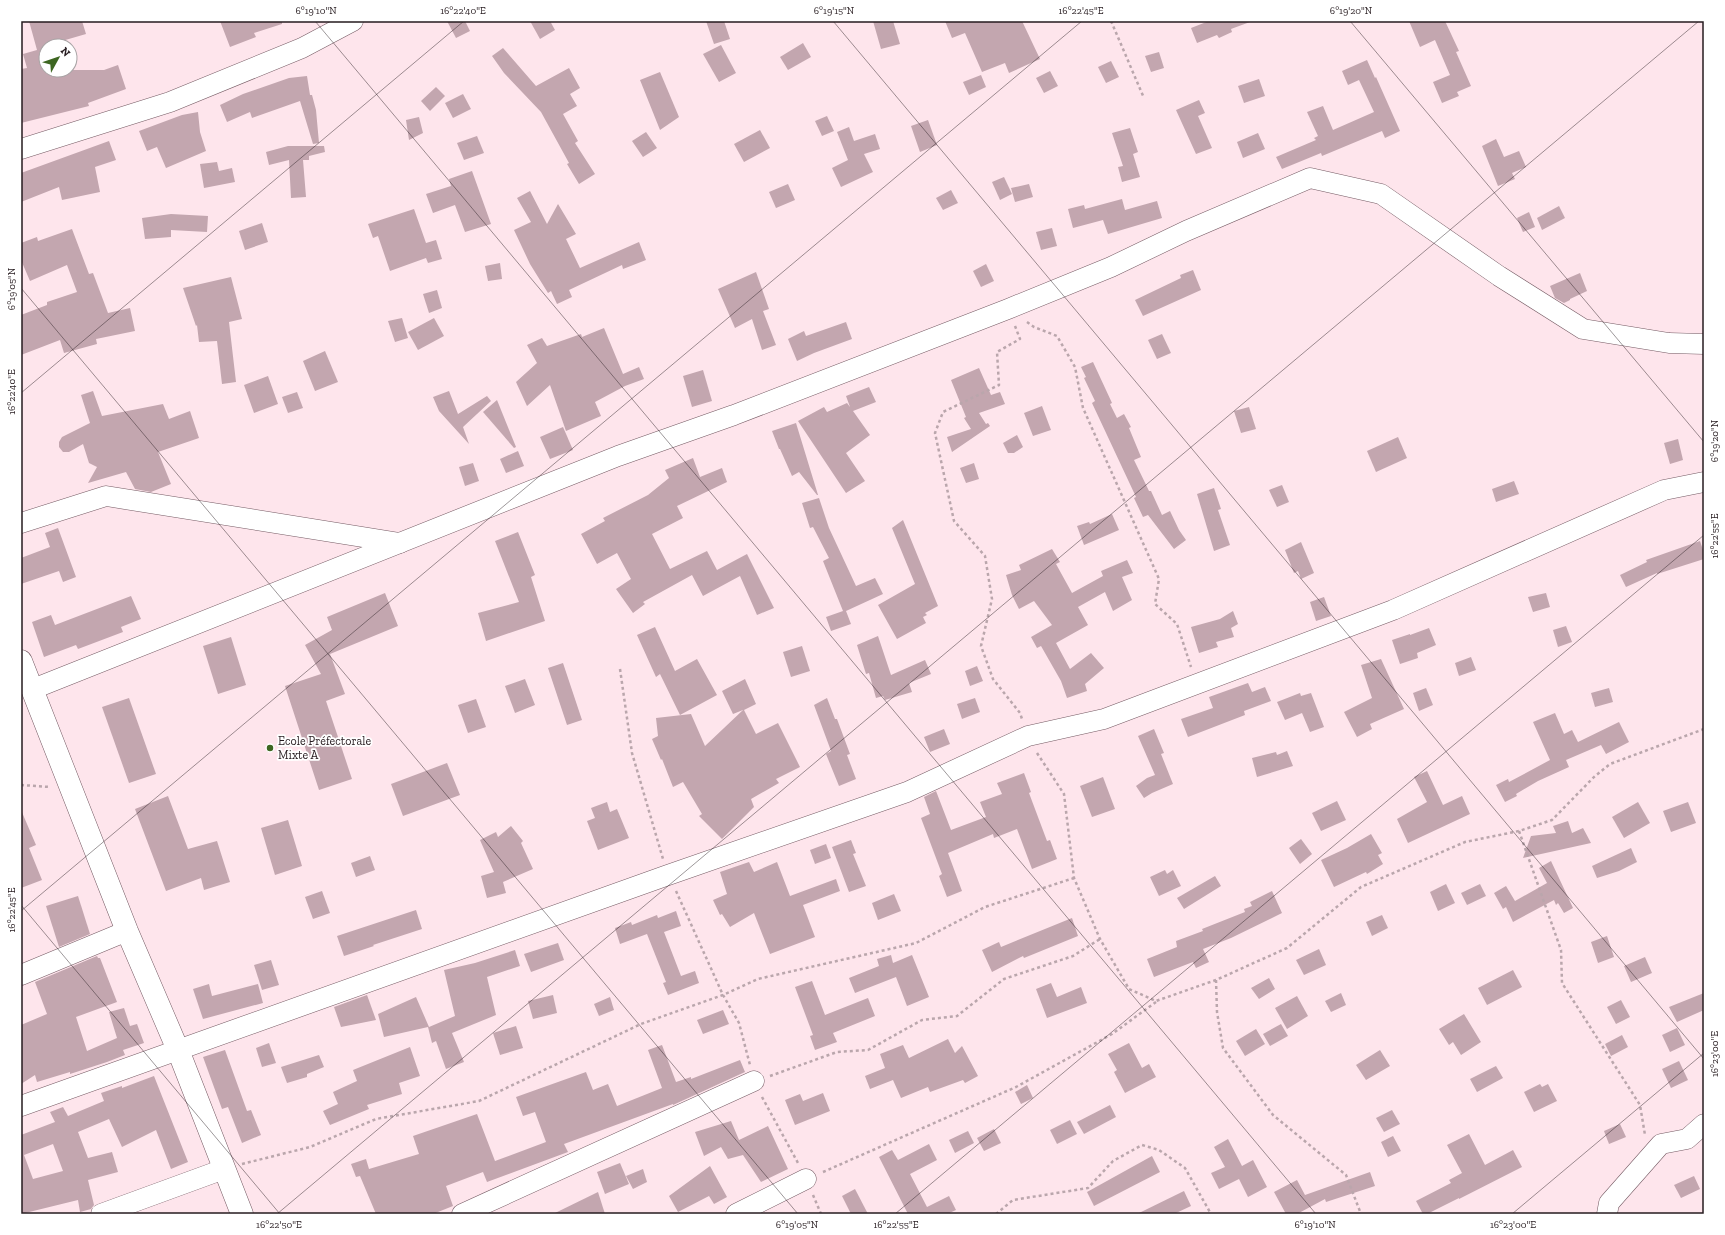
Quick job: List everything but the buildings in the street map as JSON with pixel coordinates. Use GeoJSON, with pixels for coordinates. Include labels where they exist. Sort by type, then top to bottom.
{"type":"FeatureCollection","features":[{"type":"Feature","properties":{"kind":"main road"},"geometry":{"type":"LineString","coordinates":[[21,661],[127,931],[178,1050],[242,1214]]}},
{"type":"Feature","properties":{"kind":"street"},"geometry":{"type":"LineString","coordinates":[[21,149],[170,102],[302,48],[353,21]]}},
{"type":"Feature","properties":{"kind":"street"},"geometry":{"type":"LineString","coordinates":[[33,689],[618,456],[734,415],[1008,309],[1111,267],[1186,231],[1310,178],[1381,194],[1499,276],[1584,329],[1669,343],[1704,344]]}},
{"type":"Feature","properties":{"kind":"street"},"geometry":{"type":"LineString","coordinates":[[21,1106],[668,875],[907,792],[1028,736],[1104,719],[1196,683],[1393,610],[1664,490],[1704,482]]}},
{"type":"Feature","properties":{"kind":"street"},"geometry":{"type":"LineString","coordinates":[[21,523],[106,496],[400,543]]}},
{"type":"Feature","properties":{"kind":"street"},"geometry":{"type":"LineString","coordinates":[[21,975],[127,931]]}},
{"type":"Feature","properties":{"kind":"street"},"geometry":{"type":"LineString","coordinates":[[462,1214],[754,1081]]}},
{"type":"Feature","properties":{"kind":"street"},"geometry":{"type":"LineString","coordinates":[[1607,1214],[1609,1203],[1661,1144],[1687,1139],[1704,1124]]}},
{"type":"Feature","properties":{"kind":"street"},"geometry":{"type":"LineString","coordinates":[[101,1214],[224,1169]]}},
{"type":"Feature","properties":{"kind":"street"},"geometry":{"type":"LineString","coordinates":[[736,1214],[806,1179]]}},
{"type":"Feature","properties":{"kind":"path"},"geometry":{"type":"LineString","coordinates":[[1111,21],[1144,98]]}},
{"type":"Feature","properties":{"kind":"path"},"geometry":{"type":"LineString","coordinates":[[1008,309],[1034,327],[1057,336],[1075,367],[1083,408],[1159,579],[1155,604],[1177,624],[1196,683]]}},
{"type":"Feature","properties":{"kind":"path"},"geometry":{"type":"LineString","coordinates":[[1008,309],[1020,339],[997,352],[999,385],[943,412],[936,433],[954,521],[985,556],[992,599],[981,646],[992,679],[1020,713],[1028,736],[1041,761],[1064,794],[1074,878],[1100,939],[1129,989],[1156,1001]]}},
{"type":"Feature","properties":{"kind":"path"},"geometry":{"type":"LineString","coordinates":[[620,669],[632,753],[668,875],[723,994],[739,1023],[754,1081],[806,1179],[821,1214]]}},
{"type":"Feature","properties":{"kind":"path"},"geometry":{"type":"LineString","coordinates":[[806,1179],[1016,1087],[1112,1034],[1156,1001],[1216,980],[1287,948],[1361,887],[1466,842],[1519,831],[1552,820],[1594,777],[1610,764],[1704,729]]}},
{"type":"Feature","properties":{"kind":"path"},"geometry":{"type":"LineString","coordinates":[[21,785],[71,788]]}},
{"type":"Feature","properties":{"kind":"path"},"geometry":{"type":"LineString","coordinates":[[1519,831],[1561,950],[1562,983],[1640,1105],[1644,1134],[1661,1144]]}},
{"type":"Feature","properties":{"kind":"path"},"geometry":{"type":"LineString","coordinates":[[224,1169],[310,1147],[376,1119],[479,1102],[642,1024],[723,994],[758,979],[916,943],[985,907],[1074,878]]}},
{"type":"Feature","properties":{"kind":"path"},"geometry":{"type":"LineString","coordinates":[[754,1081],[837,1052],[868,1050],[922,1020],[957,1016],[1004,979],[1072,956],[1100,939]]}},
{"type":"Feature","properties":{"kind":"path"},"geometry":{"type":"LineString","coordinates":[[1216,980],[1217,1012],[1223,1048],[1273,1115],[1346,1175],[1361,1214]]}},
{"type":"Feature","properties":{"kind":"path"},"geometry":{"type":"LineString","coordinates":[[996,1214],[1012,1200],[1088,1188],[1113,1161],[1142,1145],[1159,1150],[1186,1168],[1211,1214]]}},
{"type":"Feature","properties":{"kind":"place","name":"Ecole Préfectorale Mixte A"},"geometry":{"type":"Point","coordinates":[270,748]}}]}
